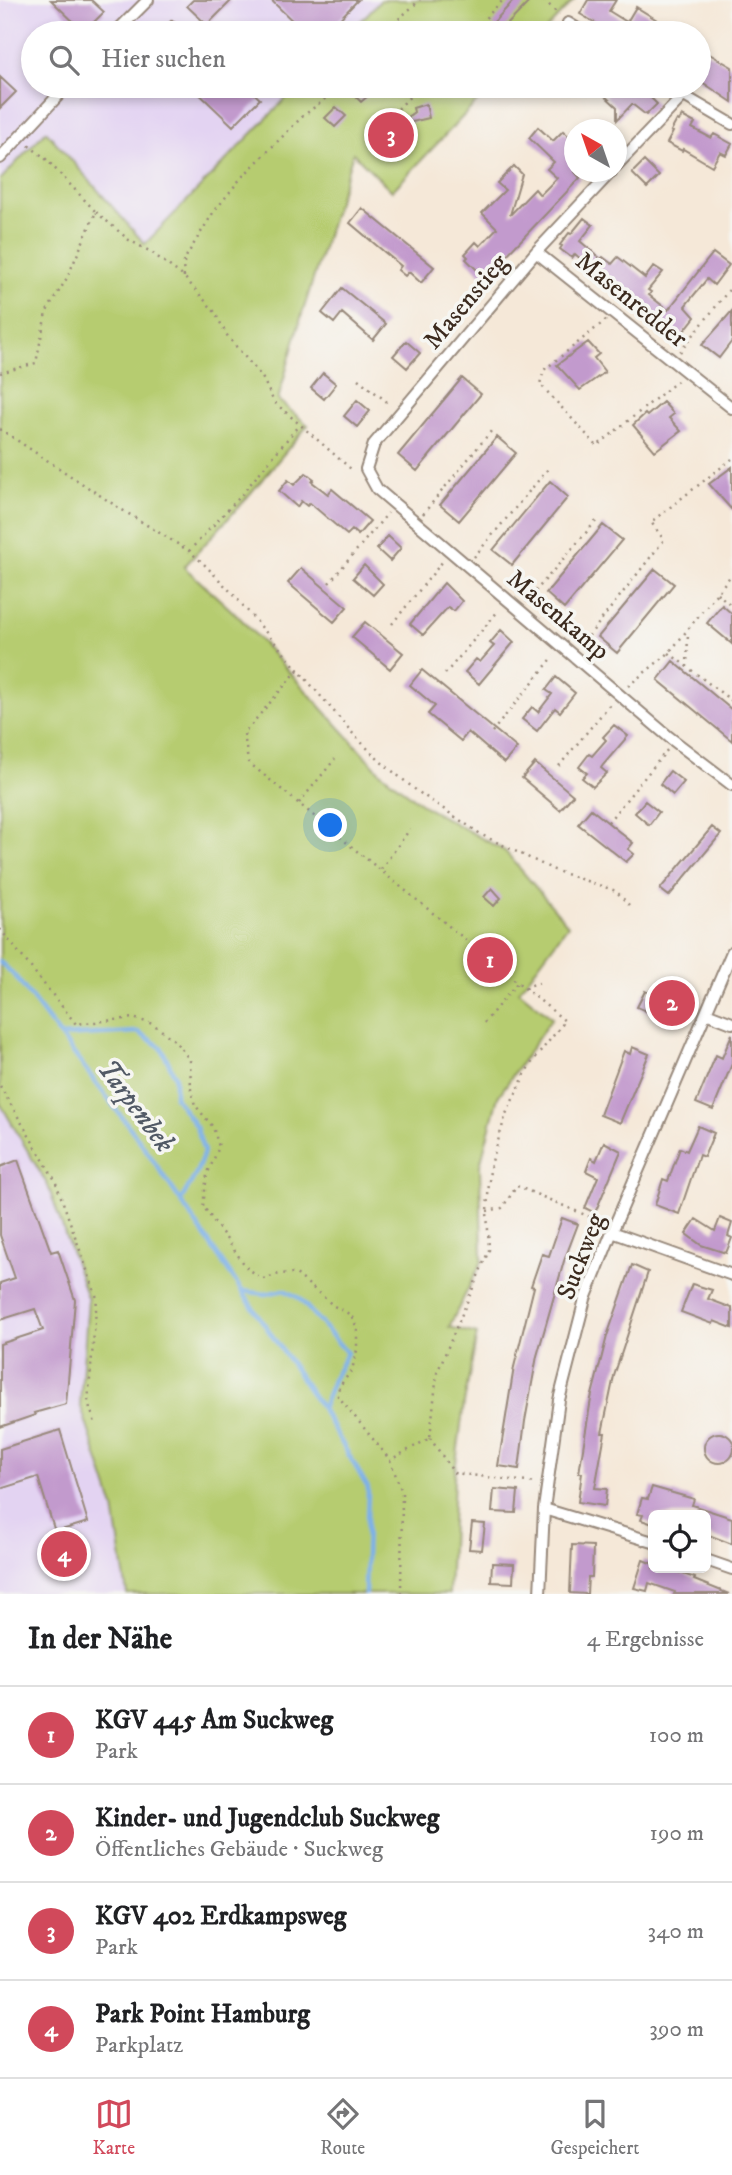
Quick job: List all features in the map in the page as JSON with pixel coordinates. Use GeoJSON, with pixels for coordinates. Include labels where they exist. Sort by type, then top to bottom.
{"type":"FeatureCollection","features":[{"type":"Feature","properties":{"kind":"street"},"geometry":{"type":"LineString","coordinates":[[127,21],[148,0]]}},
{"type":"Feature","properties":{"kind":"street"},"geometry":{"type":"LineString","coordinates":[[0,158],[56,98]]}},
{"type":"Feature","properties":{"kind":"street"},"geometry":{"type":"LineString","coordinates":[[627,155],[680,98]]}},
{"type":"Feature","properties":{"kind":"street"},"geometry":{"type":"LineString","coordinates":[[686,98],[732,124]]}},
{"type":"Feature","properties":{"kind":"street","name":"Masenstieg"},"geometry":{"type":"LineString","coordinates":[[366,469],[374,444],[400,412],[536,251],[602,182]]}},
{"type":"Feature","properties":{"kind":"street","name":"Masenredder"},"geometry":{"type":"LineString","coordinates":[[536,251],[732,408]]}},
{"type":"Feature","properties":{"kind":"street","name":"Masenkamp"},"geometry":{"type":"LineString","coordinates":[[366,469],[377,489],[618,694],[732,785]]}},
{"type":"Feature","properties":{"kind":"street","name":"Suckweg"},"geometry":{"type":"LineString","coordinates":[[540,1594],[544,1509],[559,1400],[585,1299],[732,952]]}},
{"type":"Feature","properties":{"kind":"street"},"geometry":{"type":"LineString","coordinates":[[706,1013],[732,1023]]}},
{"type":"Feature","properties":{"kind":"street"},"geometry":{"type":"LineString","coordinates":[[613,1229],[732,1275]]}},
{"type":"Feature","properties":{"kind":"street"},"geometry":{"type":"LineString","coordinates":[[544,1509],[648,1540]]}},
{"type":"Feature","properties":{"kind":"street"},"geometry":{"type":"LineString","coordinates":[[711,1562],[732,1569]]}},
{"type":"Feature","properties":{"kind":"path"},"geometry":{"type":"LineString","coordinates":[[396,21],[420,0]]}},
{"type":"Feature","properties":{"kind":"path"},"geometry":{"type":"LineString","coordinates":[[483,21],[503,0]]}},
{"type":"Feature","properties":{"kind":"path"},"geometry":{"type":"LineString","coordinates":[[544,0],[566,21]]}},
{"type":"Feature","properties":{"kind":"path"},"geometry":{"type":"LineString","coordinates":[[184,277],[183,265],[187,256],[213,213],[241,178],[302,117],[326,98]]}},
{"type":"Feature","properties":{"kind":"path"},"geometry":{"type":"LineString","coordinates":[[369,139],[408,98]]}},
{"type":"Feature","properties":{"kind":"path"},"geometry":{"type":"LineString","coordinates":[[19,139],[45,158],[96,212],[129,240],[151,252],[184,277],[214,311],[228,337],[262,377],[274,402],[351,469],[366,469]]}},
{"type":"Feature","properties":{"kind":"path"},"geometry":{"type":"LineString","coordinates":[[0,373],[36,363],[46,313],[68,278],[96,212]]}},
{"type":"Feature","properties":{"kind":"path"},"geometry":{"type":"LineString","coordinates":[[673,361],[732,286]]}},
{"type":"Feature","properties":{"kind":"path"},"geometry":{"type":"LineString","coordinates":[[614,314],[544,370],[540,384],[597,446],[688,373]]}},
{"type":"Feature","properties":{"kind":"path"},"geometry":{"type":"LineString","coordinates":[[358,379],[400,412]]}},
{"type":"Feature","properties":{"kind":"path"},"geometry":{"type":"LineString","coordinates":[[189,551],[238,499],[299,425]]}},
{"type":"Feature","properties":{"kind":"path"},"geometry":{"type":"LineString","coordinates":[[0,429],[189,551],[233,593],[369,751],[406,783],[482,835],[540,863],[616,891],[629,905]]}},
{"type":"Feature","properties":{"kind":"path"},"geometry":{"type":"LineString","coordinates":[[417,522],[492,430]]}},
{"type":"Feature","properties":{"kind":"path"},"geometry":{"type":"LineString","coordinates":[[573,655],[664,540],[651,522],[732,459]]}},
{"type":"Feature","properties":{"kind":"path"},"geometry":{"type":"LineString","coordinates":[[467,565],[548,469]]}},
{"type":"Feature","properties":{"kind":"path"},"geometry":{"type":"LineString","coordinates":[[329,583],[395,504]]}},
{"type":"Feature","properties":{"kind":"path"},"geometry":{"type":"LineString","coordinates":[[520,610],[597,520]]}},
{"type":"Feature","properties":{"kind":"path"},"geometry":{"type":"LineString","coordinates":[[392,624],[451,551]]}},
{"type":"Feature","properties":{"kind":"path"},"geometry":{"type":"LineString","coordinates":[[559,766],[618,694],[669,653],[732,574]]}},
{"type":"Feature","properties":{"kind":"path"},"geometry":{"type":"LineString","coordinates":[[717,593],[732,606]]}},
{"type":"Feature","properties":{"kind":"path"},"geometry":{"type":"LineString","coordinates":[[445,674],[508,600]]}},
{"type":"Feature","properties":{"kind":"path"},"geometry":{"type":"LineString","coordinates":[[687,667],[688,629]]}},
{"type":"Feature","properties":{"kind":"path"},"geometry":{"type":"LineString","coordinates":[[492,732],[562,646]]}},
{"type":"Feature","properties":{"kind":"path"},"geometry":{"type":"LineString","coordinates":[[669,653],[732,701]]}},
{"type":"Feature","properties":{"kind":"path"},"geometry":{"type":"LineString","coordinates":[[298,670],[244,733],[248,762],[565,1021],[529,1066],[506,1114],[490,1168],[487,1211],[489,1250],[437,1373],[430,1438],[454,1474],[547,1484]]}},
{"type":"Feature","properties":{"kind":"path"},"geometry":{"type":"LineString","coordinates":[[608,822],[675,741]]}},
{"type":"Feature","properties":{"kind":"path"},"geometry":{"type":"LineString","coordinates":[[299,803],[335,759]]}},
{"type":"Feature","properties":{"kind":"path"},"geometry":{"type":"LineString","coordinates":[[381,869],[410,829]]}},
{"type":"Feature","properties":{"kind":"path"},"geometry":{"type":"LineString","coordinates":[[0,929],[76,1024],[133,1018],[153,1024],[174,1040],[190,1060],[191,1090],[195,1105],[213,1126],[219,1147],[208,1175],[203,1206],[247,1268],[263,1279],[295,1273],[334,1306],[351,1315],[357,1328],[357,1350],[352,1370],[339,1387],[338,1395],[390,1460],[402,1492],[401,1594]]}},
{"type":"Feature","properties":{"kind":"path"},"geometry":{"type":"LineString","coordinates":[[484,1023],[517,983]]}},
{"type":"Feature","properties":{"kind":"path"},"geometry":{"type":"LineString","coordinates":[[526,989],[539,984]]}},
{"type":"Feature","properties":{"kind":"path"},"geometry":{"type":"LineString","coordinates":[[0,1086],[55,1180],[97,1298],[88,1402],[96,1426]]}},
{"type":"Feature","properties":{"kind":"path"},"geometry":{"type":"LineString","coordinates":[[487,1211],[502,1208],[517,1186],[613,1229]]}},
{"type":"Feature","properties":{"kind":"path"},"geometry":{"type":"LineString","coordinates":[[390,1460],[430,1438]]}},
{"type":"Feature","properties":{"kind":"shaded area"},"geometry":{"type":"Polygon","coordinates":[[[0,0],[381,0],[361,21],[21,21],[21,98],[286,98],[145,245],[46,131],[0,180],[0,0]]]}},
{"type":"Feature","properties":{"kind":"shaded area"},"geometry":{"type":"Polygon","coordinates":[[[0,1103],[48,1186],[88,1300],[80,1404],[114,1508],[127,1594],[0,1594],[0,1103]]]}},
{"type":"Feature","properties":{"kind":"green space"},"geometry":{"type":"Polygon","coordinates":[[[381,0],[574,0],[554,21],[361,21],[381,0]]]}},
{"type":"Feature","properties":{"kind":"green space"},"geometry":{"type":"Polygon","coordinates":[[[286,98],[481,98],[392,191],[353,153],[278,400],[308,425],[184,567],[241,619],[380,772],[427,808],[505,851],[568,925],[519,991],[552,1018],[498,1097],[480,1165],[482,1261],[449,1327],[477,1334],[454,1478],[449,1594],[127,1594],[114,1508],[80,1404],[88,1300],[48,1186],[0,1103],[0,180],[46,131],[145,244],[286,98]]]}},
{"type":"Feature","properties":{"kind":"building"},"geometry":{"type":"Polygon","coordinates":[[[51,0],[91,0],[104,12],[95,21],[73,21],[51,0]]]}},
{"type":"Feature","properties":{"kind":"building"},"geometry":{"type":"Polygon","coordinates":[[[193,0],[232,0],[211,21],[203,21],[187,6],[193,0]]]}},
{"type":"Feature","properties":{"kind":"building"},"geometry":{"type":"Polygon","coordinates":[[[271,0],[358,0],[338,21],[293,21],[271,0]]]}},
{"type":"Feature","properties":{"kind":"building"},"geometry":{"type":"Polygon","coordinates":[[[514,0],[531,0],[511,21],[495,21],[514,0]]]}},
{"type":"Feature","properties":{"kind":"building"},"geometry":{"type":"Polygon","coordinates":[[[588,0],[616,0],[609,11],[625,21],[592,21],[580,14],[588,0]]]}},
{"type":"Feature","properties":{"kind":"building"},"geometry":{"type":"Polygon","coordinates":[[[636,7],[656,21],[628,21],[636,7]]]}},
{"type":"Feature","properties":{"kind":"building"},"geometry":{"type":"Polygon","coordinates":[[[711,55],[732,67],[732,102],[711,88],[711,55]]]}},
{"type":"Feature","properties":{"kind":"building"},"geometry":{"type":"Polygon","coordinates":[[[0,77],[16,92],[0,108],[0,77]]]}},
{"type":"Feature","properties":{"kind":"building"},"geometry":{"type":"Polygon","coordinates":[[[204,98],[260,99],[233,126],[204,98]]]}},
{"type":"Feature","properties":{"kind":"building"},"geometry":{"type":"Polygon","coordinates":[[[607,98],[651,98],[657,104],[646,115],[632,104],[617,119],[617,107],[607,98]]]}},
{"type":"Feature","properties":{"kind":"building"},"geometry":{"type":"Polygon","coordinates":[[[426,104],[429,118],[395,126],[414,112],[413,108],[426,104]]]}},
{"type":"Feature","properties":{"kind":"building"},"geometry":{"type":"Polygon","coordinates":[[[336,107],[346,116],[335,127],[325,118],[336,107]]]}},
{"type":"Feature","properties":{"kind":"building"},"geometry":{"type":"Polygon","coordinates":[[[682,116],[695,123],[692,128],[711,138],[714,134],[732,144],[726,155],[720,152],[712,166],[667,143],[677,120],[682,116]]]}},
{"type":"Feature","properties":{"kind":"building"},"geometry":{"type":"Polygon","coordinates":[[[538,127],[553,141],[564,132],[564,182],[576,182],[485,278],[466,259],[468,257],[465,254],[476,242],[480,246],[497,228],[482,213],[505,190],[497,183],[514,166],[522,174],[510,215],[535,189],[540,195],[557,178],[547,169],[554,162],[529,138],[538,127]]]}},
{"type":"Feature","properties":{"kind":"building"},"geometry":{"type":"Polygon","coordinates":[[[644,161],[659,176],[647,188],[632,173],[644,161]]]}},
{"type":"Feature","properties":{"kind":"building"},"geometry":{"type":"Polygon","coordinates":[[[362,208],[434,267],[421,283],[409,272],[405,276],[398,270],[401,266],[350,223],[362,208]]]}},
{"type":"Feature","properties":{"kind":"building"},"geometry":{"type":"Polygon","coordinates":[[[584,218],[593,225],[580,241],[601,259],[603,257],[612,264],[618,257],[645,278],[654,266],[663,272],[648,290],[651,292],[649,295],[668,310],[713,253],[729,265],[714,285],[707,279],[685,306],[695,317],[680,336],[607,282],[575,254],[572,258],[560,249],[569,233],[571,234],[584,218]]]}},
{"type":"Feature","properties":{"kind":"building"},"geometry":{"type":"Polygon","coordinates":[[[342,288],[386,324],[373,340],[342,313],[334,323],[322,313],[342,288]]]}},
{"type":"Feature","properties":{"kind":"building"},"geometry":{"type":"Polygon","coordinates":[[[732,311],[732,341],[719,358],[702,345],[732,311]]]}},
{"type":"Feature","properties":{"kind":"building"},"geometry":{"type":"Polygon","coordinates":[[[406,341],[420,353],[407,368],[393,356],[406,341]]]}},
{"type":"Feature","properties":{"kind":"building"},"geometry":{"type":"Polygon","coordinates":[[[588,342],[599,354],[594,358],[605,372],[580,390],[557,365],[588,342]]]}},
{"type":"Feature","properties":{"kind":"building"},"geometry":{"type":"Polygon","coordinates":[[[323,373],[336,384],[324,399],[311,388],[323,373]]]}},
{"type":"Feature","properties":{"kind":"building"},"geometry":{"type":"Polygon","coordinates":[[[462,378],[481,394],[417,471],[398,455],[462,378]]]}},
{"type":"Feature","properties":{"kind":"building"},"geometry":{"type":"Polygon","coordinates":[[[357,400],[370,411],[357,427],[344,416],[357,400]]]}},
{"type":"Feature","properties":{"kind":"building"},"geometry":{"type":"Polygon","coordinates":[[[663,402],[674,414],[669,418],[681,431],[655,451],[633,425],[663,402]]]}},
{"type":"Feature","properties":{"kind":"building"},"geometry":{"type":"Polygon","coordinates":[[[497,437],[516,453],[459,521],[440,505],[497,437]]]}},
{"type":"Feature","properties":{"kind":"building"},"geometry":{"type":"Polygon","coordinates":[[[732,467],[732,510],[709,484],[732,467]]]}},
{"type":"Feature","properties":{"kind":"building"},"geometry":{"type":"Polygon","coordinates":[[[306,473],[314,479],[312,482],[328,494],[332,489],[370,521],[358,535],[352,530],[347,535],[310,503],[307,506],[301,501],[297,507],[279,491],[288,480],[294,485],[306,473]]]}},
{"type":"Feature","properties":{"kind":"building"},"geometry":{"type":"Polygon","coordinates":[[[550,481],[568,497],[512,565],[493,550],[550,481]]]}},
{"type":"Feature","properties":{"kind":"building"},"geometry":{"type":"Polygon","coordinates":[[[603,525],[622,540],[564,609],[546,593],[603,525]]]}},
{"type":"Feature","properties":{"kind":"building"},"geometry":{"type":"Polygon","coordinates":[[[388,536],[401,548],[390,561],[377,549],[388,536]]]}},
{"type":"Feature","properties":{"kind":"building"},"geometry":{"type":"Polygon","coordinates":[[[364,565],[383,584],[373,595],[353,578],[364,565]]]}},
{"type":"Feature","properties":{"kind":"building"},"geometry":{"type":"Polygon","coordinates":[[[301,568],[347,607],[334,622],[288,583],[301,568]]]}},
{"type":"Feature","properties":{"kind":"building"},"geometry":{"type":"Polygon","coordinates":[[[655,569],[674,584],[617,653],[598,637],[655,569]]]}},
{"type":"Feature","properties":{"kind":"building"},"geometry":{"type":"Polygon","coordinates":[[[444,583],[462,601],[454,611],[448,607],[423,635],[410,624],[444,583]]]}},
{"type":"Feature","properties":{"kind":"building"},"geometry":{"type":"Polygon","coordinates":[[[722,605],[732,614],[732,644],[707,623],[722,605]]]}},
{"type":"Feature","properties":{"kind":"building"},"geometry":{"type":"Polygon","coordinates":[[[365,622],[403,653],[390,669],[352,637],[365,622]]]}},
{"type":"Feature","properties":{"kind":"building"},"geometry":{"type":"Polygon","coordinates":[[[501,630],[514,642],[479,684],[465,672],[476,659],[480,662],[494,646],[490,643],[501,630]]]}},
{"type":"Feature","properties":{"kind":"building"},"geometry":{"type":"Polygon","coordinates":[[[673,661],[732,710],[732,741],[658,680],[673,661]]]}},
{"type":"Feature","properties":{"kind":"building"},"geometry":{"type":"Polygon","coordinates":[[[422,670],[517,748],[504,763],[468,732],[461,741],[428,714],[435,706],[410,685],[422,670]]]}},
{"type":"Feature","properties":{"kind":"building"},"geometry":{"type":"Polygon","coordinates":[[[556,677],[575,693],[560,712],[555,708],[537,731],[522,719],[532,707],[538,712],[552,694],[546,690],[556,677]]]}},
{"type":"Feature","properties":{"kind":"building"},"geometry":{"type":"Polygon","coordinates":[[[614,725],[628,736],[603,765],[601,768],[607,773],[593,787],[582,778],[587,773],[579,767],[589,754],[592,756],[606,740],[603,737],[614,725]]]}},
{"type":"Feature","properties":{"kind":"building"},"geometry":{"type":"Polygon","coordinates":[[[535,763],[573,795],[560,810],[522,778],[535,763]]]}},
{"type":"Feature","properties":{"kind":"building"},"geometry":{"type":"Polygon","coordinates":[[[670,771],[684,782],[673,795],[660,784],[670,771]]]}},
{"type":"Feature","properties":{"kind":"building"},"geometry":{"type":"Polygon","coordinates":[[[645,801],[659,812],[649,825],[635,813],[645,801]]]}},
{"type":"Feature","properties":{"kind":"building"},"geometry":{"type":"Polygon","coordinates":[[[591,809],[633,843],[628,849],[634,854],[626,862],[578,824],[591,809]]]}},
{"type":"Feature","properties":{"kind":"building"},"geometry":{"type":"Polygon","coordinates":[[[712,827],[721,834],[669,896],[660,889],[712,827]]]}},
{"type":"Feature","properties":{"kind":"building"},"geometry":{"type":"Polygon","coordinates":[[[492,888],[501,898],[494,906],[484,897],[492,888]]]}},
{"type":"Feature","properties":{"kind":"building"},"geometry":{"type":"Polygon","coordinates":[[[667,988],[685,995],[673,1023],[637,1007],[645,991],[662,999],[667,988]]]}},
{"type":"Feature","properties":{"kind":"building"},"geometry":{"type":"Polygon","coordinates":[[[732,1034],[732,1064],[713,1110],[696,1103],[716,1055],[722,1058],[732,1034]]]}},
{"type":"Feature","properties":{"kind":"building"},"geometry":{"type":"Polygon","coordinates":[[[632,1047],[649,1054],[620,1123],[600,1115],[624,1051],[630,1054],[632,1047]]]}},
{"type":"Feature","properties":{"kind":"building"},"geometry":{"type":"Polygon","coordinates":[[[698,1126],[714,1133],[704,1157],[699,1155],[679,1214],[655,1205],[663,1179],[668,1181],[680,1148],[687,1151],[698,1126]]]}},
{"type":"Feature","properties":{"kind":"building"},"geometry":{"type":"Polygon","coordinates":[[[604,1142],[621,1151],[595,1213],[585,1208],[598,1177],[586,1171],[591,1158],[596,1161],[604,1142]]]}},
{"type":"Feature","properties":{"kind":"building"},"geometry":{"type":"Polygon","coordinates":[[[18,1160],[51,1252],[58,1250],[75,1300],[66,1404],[0,1427],[0,1344],[43,1330],[35,1309],[0,1320],[0,1283],[15,1278],[0,1235],[0,1167],[18,1160]]]}},
{"type":"Feature","properties":{"kind":"building"},"geometry":{"type":"Polygon","coordinates":[[[562,1218],[578,1224],[564,1261],[537,1356],[519,1469],[498,1466],[514,1367],[534,1287],[531,1286],[542,1254],[549,1256],[562,1218]]]}},
{"type":"Feature","properties":{"kind":"building"},"geometry":{"type":"Polygon","coordinates":[[[720,1218],[732,1223],[728,1236],[732,1238],[726,1253],[701,1245],[686,1234],[696,1219],[715,1231],[720,1218]]]}},
{"type":"Feature","properties":{"kind":"building"},"geometry":{"type":"Polygon","coordinates":[[[632,1265],[648,1272],[614,1376],[602,1433],[605,1433],[595,1488],[607,1489],[605,1506],[578,1502],[582,1473],[579,1473],[591,1399],[607,1336],[632,1265]]]}},
{"type":"Feature","properties":{"kind":"building"},"geometry":{"type":"Polygon","coordinates":[[[692,1284],[712,1290],[708,1299],[732,1308],[732,1328],[681,1312],[692,1284]]]}},
{"type":"Feature","properties":{"kind":"building"},"geometry":{"type":"Polygon","coordinates":[[[60,1430],[88,1522],[55,1532],[38,1477],[0,1489],[0,1449],[60,1430]]]}},
{"type":"Feature","properties":{"kind":"building"},"geometry":{"type":"Polygon","coordinates":[[[719,1433],[730,1437],[733,1454],[730,1459],[719,1463],[708,1459],[704,1448],[708,1437],[719,1433]]]}},
{"type":"Feature","properties":{"kind":"building"},"geometry":{"type":"Polygon","coordinates":[[[652,1487],[694,1499],[692,1505],[707,1510],[648,1510],[648,1522],[641,1520],[643,1515],[637,1514],[642,1498],[648,1499],[652,1487]]]}},
{"type":"Feature","properties":{"kind":"building"},"geometry":{"type":"Polygon","coordinates":[[[494,1489],[518,1491],[516,1513],[492,1512],[494,1489]]]}},
{"type":"Feature","properties":{"kind":"building"},"geometry":{"type":"Polygon","coordinates":[[[711,1511],[732,1518],[732,1544],[711,1536],[711,1511]]]}},
{"type":"Feature","properties":{"kind":"building"},"geometry":{"type":"Polygon","coordinates":[[[472,1523],[485,1524],[482,1550],[469,1549],[472,1523]]]}},
{"type":"Feature","properties":{"kind":"building"},"geometry":{"type":"Polygon","coordinates":[[[572,1545],[593,1546],[592,1577],[588,1577],[587,1594],[570,1593],[572,1545]]]}},
{"type":"Feature","properties":{"kind":"building"},"geometry":{"type":"Polygon","coordinates":[[[643,1560],[648,1562],[648,1573],[680,1573],[729,1594],[674,1594],[675,1592],[649,1583],[647,1591],[634,1588],[643,1560]]]}},
{"type":"Feature","properties":{"kind":"building"},"geometry":{"type":"Polygon","coordinates":[[[492,1563],[514,1564],[513,1583],[491,1582],[492,1563]]]}},
{"type":"Feature","properties":{"kind":"waterway","name":"Tarpenbek"},"geometry":{"type":"LineString","coordinates":[[0,962],[15,976],[140,1141],[322,1409],[368,1488],[365,1594]]}},
{"type":"Feature","properties":{"kind":"waterway","name":"Tarpenbek"},"geometry":{"type":"LineString","coordinates":[[60,1036],[138,1032],[161,1047],[175,1076],[175,1097],[196,1127],[204,1152],[196,1174],[181,1200]]}},
{"type":"Feature","properties":{"kind":"waterway","name":"Tarpenbek"},"geometry":{"type":"LineString","coordinates":[[243,1291],[266,1294],[284,1290],[299,1298],[347,1353],[322,1409]]}},
{"type":"Feature","properties":{"kind":"place","name":"KGV 402 Erdkampsweg"},"geometry":{"type":"Point","coordinates":[391,135]}},
{"type":"Feature","properties":{"kind":"place","name":"KGV 445 Am Suckweg"},"geometry":{"type":"Point","coordinates":[490,960]}},
{"type":"Feature","properties":{"kind":"place","name":"Kinder- und Jugendclub Suckweg"},"geometry":{"type":"Point","coordinates":[672,1003]}},
{"type":"Feature","properties":{"kind":"place","name":"Park Point Hamburg"},"geometry":{"type":"Point","coordinates":[64,1554]}}]}
